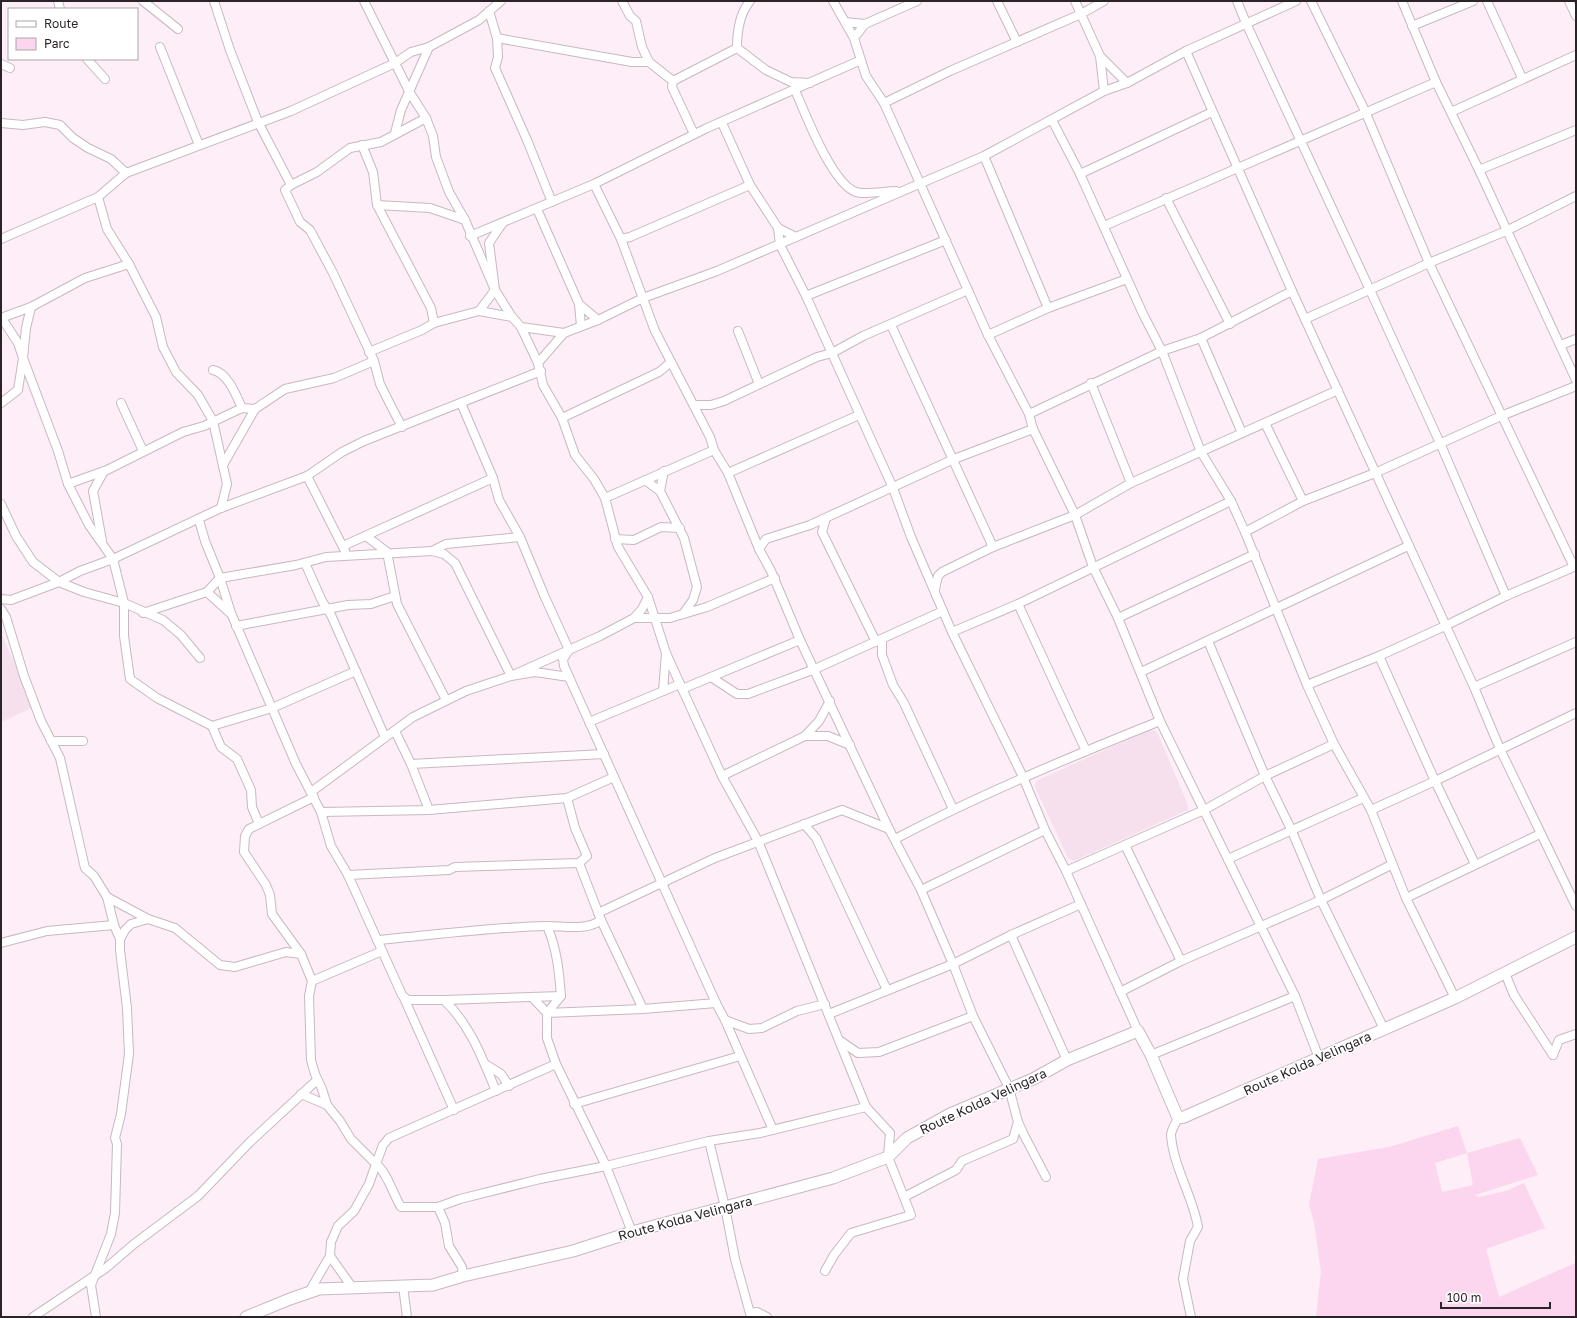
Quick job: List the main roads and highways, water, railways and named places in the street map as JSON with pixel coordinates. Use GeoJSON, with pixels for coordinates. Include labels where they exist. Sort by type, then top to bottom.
{"type":"FeatureCollection","features":[{"type":"Feature","properties":{"kind":"main road","name":"Route Kolda Velingara"},"geometry":{"type":"LineString","coordinates":[[246,1317],[309,1292],[330,1288],[433,1285],[463,1276],[573,1252],[632,1232],[833,1178],[888,1157],[907,1138],[924,1127],[1032,1079],[1067,1060],[1138,1031],[1151,1055],[1178,1118],[1184,1117],[1455,998],[1576,938]]}}]}
